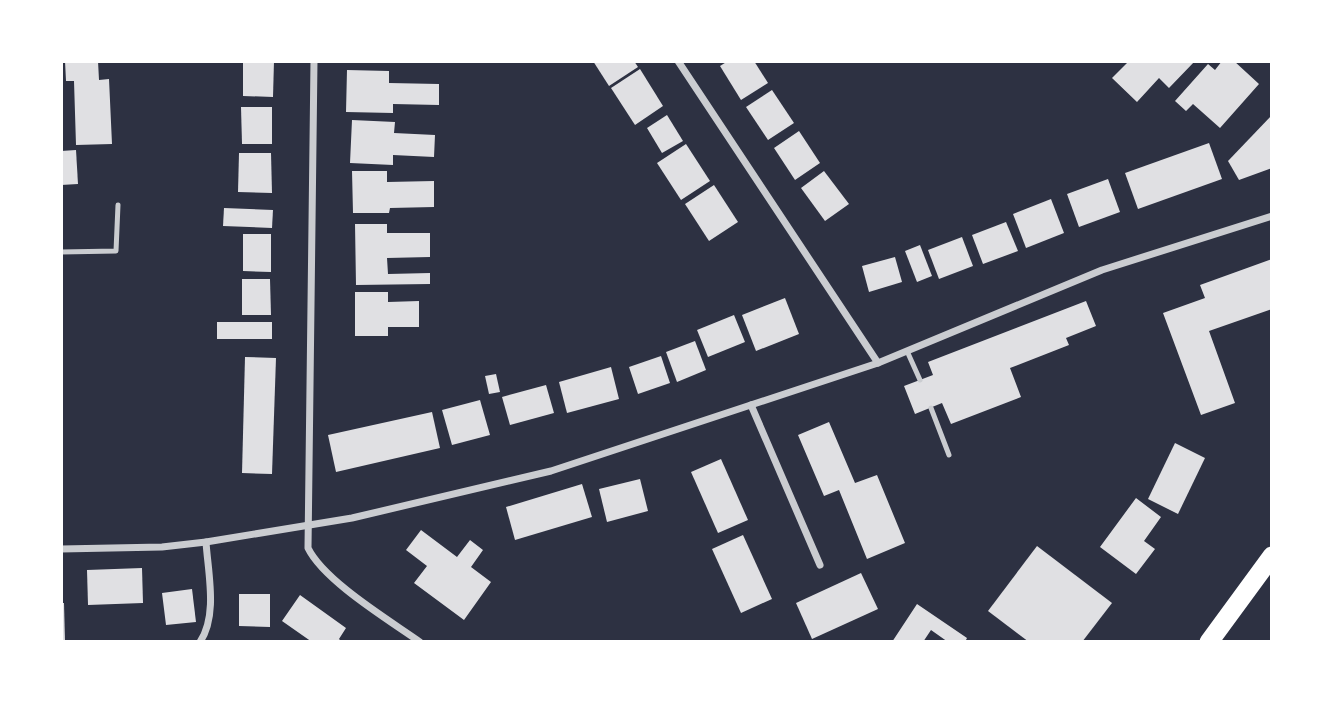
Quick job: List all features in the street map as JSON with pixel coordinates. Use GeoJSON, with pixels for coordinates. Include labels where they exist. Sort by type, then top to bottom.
{"type":"FeatureCollection","features":[{"type":"Feature","properties":{"kind":"highway"},"geometry":{"type":"LineString","coordinates":[[1209,642],[1272,556]]}},
{"type":"Feature","properties":{"kind":"street"},"geometry":{"type":"LineString","coordinates":[[314,61],[308,548],[314,560],[364,603],[420,642]]}},
{"type":"Feature","properties":{"kind":"street"},"geometry":{"type":"LineString","coordinates":[[678,61],[878,363]]}},
{"type":"Feature","properties":{"kind":"street"},"geometry":{"type":"LineString","coordinates":[[61,549],[163,547],[307,526],[551,471],[878,363],[1102,270],[1272,216]]}},
{"type":"Feature","properties":{"kind":"street"},"geometry":{"type":"LineString","coordinates":[[751,405],[820,565]]}},
{"type":"Feature","properties":{"kind":"street"},"geometry":{"type":"LineString","coordinates":[[200,642],[206,632],[210,610],[206,542]]}},
{"type":"Feature","properties":{"kind":"lane"},"geometry":{"type":"LineString","coordinates":[[61,252],[116,251],[118,205]]}},
{"type":"Feature","properties":{"kind":"lane"},"geometry":{"type":"LineString","coordinates":[[907,351],[920,380]]}},
{"type":"Feature","properties":{"kind":"lane"},"geometry":{"type":"LineString","coordinates":[[931,408],[949,456]]}},
{"type":"Feature","properties":{"kind":"building"},"geometry":{"type":"Polygon","coordinates":[[[65,61],[98,61],[99,80],[109,79],[112,144],[76,145],[74,81],[66,81],[65,61]]]}},
{"type":"Feature","properties":{"kind":"building"},"geometry":{"type":"Polygon","coordinates":[[[243,61],[274,61],[273,97],[243,96],[243,61]]]}},
{"type":"Feature","properties":{"kind":"building"},"geometry":{"type":"Polygon","coordinates":[[[593,61],[634,61],[638,67],[609,86],[593,61]]]}},
{"type":"Feature","properties":{"kind":"building"},"geometry":{"type":"Polygon","coordinates":[[[728,61],[754,61],[768,83],[741,100],[720,66],[728,61]]]}},
{"type":"Feature","properties":{"kind":"building"},"geometry":{"type":"Polygon","coordinates":[[[1129,61],[1195,61],[1169,88],[1159,78],[1137,102],[1112,78],[1129,61]]]}},
{"type":"Feature","properties":{"kind":"building"},"geometry":{"type":"Polygon","coordinates":[[[1222,61],[1234,61],[1259,84],[1220,128],[1193,104],[1186,111],[1175,101],[1208,64],[1215,70],[1222,61]]]}},
{"type":"Feature","properties":{"kind":"building"},"geometry":{"type":"Polygon","coordinates":[[[640,69],[663,106],[635,125],[611,88],[640,69]]]}},
{"type":"Feature","properties":{"kind":"building"},"geometry":{"type":"Polygon","coordinates":[[[347,70],[389,71],[389,83],[439,84],[439,105],[393,104],[393,113],[346,112],[347,70]]]}},
{"type":"Feature","properties":{"kind":"building"},"geometry":{"type":"Polygon","coordinates":[[[772,90],[794,123],[768,140],[746,107],[772,90]]]}},
{"type":"Feature","properties":{"kind":"building"},"geometry":{"type":"Polygon","coordinates":[[[241,107],[272,107],[272,144],[242,144],[241,107]]]}},
{"type":"Feature","properties":{"kind":"building"},"geometry":{"type":"Polygon","coordinates":[[[667,115],[683,141],[662,153],[647,128],[667,115]]]}},
{"type":"Feature","properties":{"kind":"building"},"geometry":{"type":"Polygon","coordinates":[[[1272,115],[1272,168],[1239,180],[1228,161],[1272,115]]]}},
{"type":"Feature","properties":{"kind":"building"},"geometry":{"type":"Polygon","coordinates":[[[352,120],[395,122],[394,133],[435,135],[434,157],[393,155],[393,165],[350,163],[352,120]]]}},
{"type":"Feature","properties":{"kind":"building"},"geometry":{"type":"Polygon","coordinates":[[[799,131],[820,163],[795,180],[774,148],[799,131]]]}},
{"type":"Feature","properties":{"kind":"building"},"geometry":{"type":"Polygon","coordinates":[[[1209,143],[1222,179],[1138,209],[1125,173],[1209,143]]]}},
{"type":"Feature","properties":{"kind":"building"},"geometry":{"type":"Polygon","coordinates":[[[686,144],[710,181],[681,200],[657,163],[686,144]]]}},
{"type":"Feature","properties":{"kind":"building"},"geometry":{"type":"Polygon","coordinates":[[[76,150],[78,184],[61,185],[61,151],[76,150]]]}},
{"type":"Feature","properties":{"kind":"building"},"geometry":{"type":"Polygon","coordinates":[[[239,153],[271,153],[272,193],[238,192],[239,153]]]}},
{"type":"Feature","properties":{"kind":"building"},"geometry":{"type":"Polygon","coordinates":[[[352,171],[387,171],[387,182],[434,181],[434,207],[390,208],[389,213],[353,213],[352,171]]]}},
{"type":"Feature","properties":{"kind":"building"},"geometry":{"type":"Polygon","coordinates":[[[824,171],[849,204],[825,221],[801,188],[824,171]]]}},
{"type":"Feature","properties":{"kind":"building"},"geometry":{"type":"Polygon","coordinates":[[[1108,179],[1120,212],[1079,227],[1067,194],[1108,179]]]}},
{"type":"Feature","properties":{"kind":"building"},"geometry":{"type":"Polygon","coordinates":[[[714,185],[738,222],[709,241],[685,204],[714,185]]]}},
{"type":"Feature","properties":{"kind":"building"},"geometry":{"type":"Polygon","coordinates":[[[1051,199],[1064,233],[1026,248],[1013,214],[1051,199]]]}},
{"type":"Feature","properties":{"kind":"building"},"geometry":{"type":"Polygon","coordinates":[[[224,208],[273,210],[272,228],[223,226],[224,208]]]}},
{"type":"Feature","properties":{"kind":"building"},"geometry":{"type":"Polygon","coordinates":[[[1006,222],[1018,251],[983,264],[972,235],[1006,222]]]}},
{"type":"Feature","properties":{"kind":"building"},"geometry":{"type":"Polygon","coordinates":[[[355,224],[387,224],[387,233],[430,233],[430,257],[387,258],[388,274],[430,273],[430,284],[356,285],[355,224]]]}},
{"type":"Feature","properties":{"kind":"building"},"geometry":{"type":"Polygon","coordinates":[[[243,234],[271,234],[271,272],[243,271],[243,234]]]}},
{"type":"Feature","properties":{"kind":"building"},"geometry":{"type":"Polygon","coordinates":[[[962,237],[973,266],[939,279],[928,250],[962,237]]]}},
{"type":"Feature","properties":{"kind":"building"},"geometry":{"type":"Polygon","coordinates":[[[920,245],[932,276],[917,282],[905,251],[920,245]]]}},
{"type":"Feature","properties":{"kind":"building"},"geometry":{"type":"Polygon","coordinates":[[[895,257],[902,282],[869,292],[862,266],[895,257]]]}},
{"type":"Feature","properties":{"kind":"building"},"geometry":{"type":"Polygon","coordinates":[[[1272,259],[1272,309],[1209,331],[1235,403],[1201,415],[1163,313],[1205,298],[1200,285],[1272,259]]]}},
{"type":"Feature","properties":{"kind":"building"},"geometry":{"type":"Polygon","coordinates":[[[242,279],[270,279],[271,315],[242,315],[242,279]]]}},
{"type":"Feature","properties":{"kind":"building"},"geometry":{"type":"Polygon","coordinates":[[[355,292],[388,292],[388,302],[419,301],[419,327],[388,327],[388,336],[355,336],[355,292]]]}},
{"type":"Feature","properties":{"kind":"building"},"geometry":{"type":"Polygon","coordinates":[[[785,298],[799,334],[756,351],[742,315],[785,298]]]}},
{"type":"Feature","properties":{"kind":"building"},"geometry":{"type":"Polygon","coordinates":[[[1086,301],[1096,326],[1066,338],[1069,345],[1010,368],[1021,397],[951,424],[942,403],[915,414],[904,386],[933,375],[928,362],[1086,301]]]}},
{"type":"Feature","properties":{"kind":"building"},"geometry":{"type":"Polygon","coordinates":[[[734,315],[745,342],[708,357],[697,330],[734,315]]]}},
{"type":"Feature","properties":{"kind":"building"},"geometry":{"type":"Polygon","coordinates":[[[217,322],[272,322],[272,339],[217,339],[217,322]]]}},
{"type":"Feature","properties":{"kind":"building"},"geometry":{"type":"Polygon","coordinates":[[[695,341],[706,370],[677,382],[666,352],[695,341]]]}},
{"type":"Feature","properties":{"kind":"building"},"geometry":{"type":"Polygon","coordinates":[[[661,356],[670,383],[638,394],[629,367],[661,356]]]}},
{"type":"Feature","properties":{"kind":"building"},"geometry":{"type":"Polygon","coordinates":[[[245,357],[276,358],[272,474],[242,473],[245,357]]]}},
{"type":"Feature","properties":{"kind":"building"},"geometry":{"type":"Polygon","coordinates":[[[611,367],[619,399],[567,413],[559,382],[611,367]]]}},
{"type":"Feature","properties":{"kind":"building"},"geometry":{"type":"Polygon","coordinates":[[[496,374],[500,392],[489,394],[485,376],[496,374]]]}},
{"type":"Feature","properties":{"kind":"building"},"geometry":{"type":"Polygon","coordinates":[[[546,385],[554,413],[510,425],[502,397],[546,385]]]}},
{"type":"Feature","properties":{"kind":"building"},"geometry":{"type":"Polygon","coordinates":[[[480,400],[490,435],[452,445],[442,410],[480,400]]]}},
{"type":"Feature","properties":{"kind":"building"},"geometry":{"type":"Polygon","coordinates":[[[432,412],[440,448],[336,472],[328,435],[432,412]]]}},
{"type":"Feature","properties":{"kind":"building"},"geometry":{"type":"Polygon","coordinates":[[[829,422],[855,483],[877,475],[905,543],[867,559],[839,490],[824,496],[798,435],[829,422]]]}},
{"type":"Feature","properties":{"kind":"building"},"geometry":{"type":"Polygon","coordinates":[[[1175,443],[1205,458],[1178,514],[1148,499],[1175,443]]]}},
{"type":"Feature","properties":{"kind":"building"},"geometry":{"type":"Polygon","coordinates":[[[721,459],[748,520],[718,533],[691,472],[721,459]]]}},
{"type":"Feature","properties":{"kind":"building"},"geometry":{"type":"Polygon","coordinates":[[[640,479],[648,511],[607,522],[599,489],[640,479]]]}},
{"type":"Feature","properties":{"kind":"building"},"geometry":{"type":"Polygon","coordinates":[[[582,484],[592,517],[515,540],[506,507],[582,484]]]}},
{"type":"Feature","properties":{"kind":"building"},"geometry":{"type":"Polygon","coordinates":[[[1136,498],[1161,517],[1144,541],[1155,549],[1136,574],[1100,547],[1136,498]]]}},
{"type":"Feature","properties":{"kind":"building"},"geometry":{"type":"Polygon","coordinates":[[[421,530],[457,557],[470,540],[483,550],[471,567],[491,582],[464,620],[414,583],[427,566],[406,550],[421,530]]]}},
{"type":"Feature","properties":{"kind":"building"},"geometry":{"type":"Polygon","coordinates":[[[743,535],[772,599],[741,613],[712,549],[743,535]]]}},
{"type":"Feature","properties":{"kind":"building"},"geometry":{"type":"Polygon","coordinates":[[[1037,546],[1112,603],[1082,642],[1029,642],[988,611],[1037,546]]]}},
{"type":"Feature","properties":{"kind":"building"},"geometry":{"type":"Polygon","coordinates":[[[142,568],[143,603],[88,605],[87,570],[142,568]]]}},
{"type":"Feature","properties":{"kind":"building"},"geometry":{"type":"Polygon","coordinates":[[[861,573],[878,609],[812,639],[796,603],[861,573]]]}},
{"type":"Feature","properties":{"kind":"building"},"geometry":{"type":"Polygon","coordinates":[[[192,589],[196,622],[166,625],[162,593],[192,589]]]}},
{"type":"Feature","properties":{"kind":"building"},"geometry":{"type":"Polygon","coordinates":[[[239,594],[270,594],[270,627],[239,626],[239,594]]]}},
{"type":"Feature","properties":{"kind":"building"},"geometry":{"type":"Polygon","coordinates":[[[300,595],[346,628],[339,639],[342,642],[312,642],[282,621],[300,595]]]}},
{"type":"Feature","properties":{"kind":"building"},"geometry":{"type":"Polygon","coordinates":[[[61,603],[64,603],[65,642],[61,642],[61,603]]]}},
{"type":"Feature","properties":{"kind":"building"},"geometry":{"type":"Polygon","coordinates":[[[917,604],[967,638],[965,642],[948,642],[931,630],[923,642],[892,642],[917,604]]]}}]}
